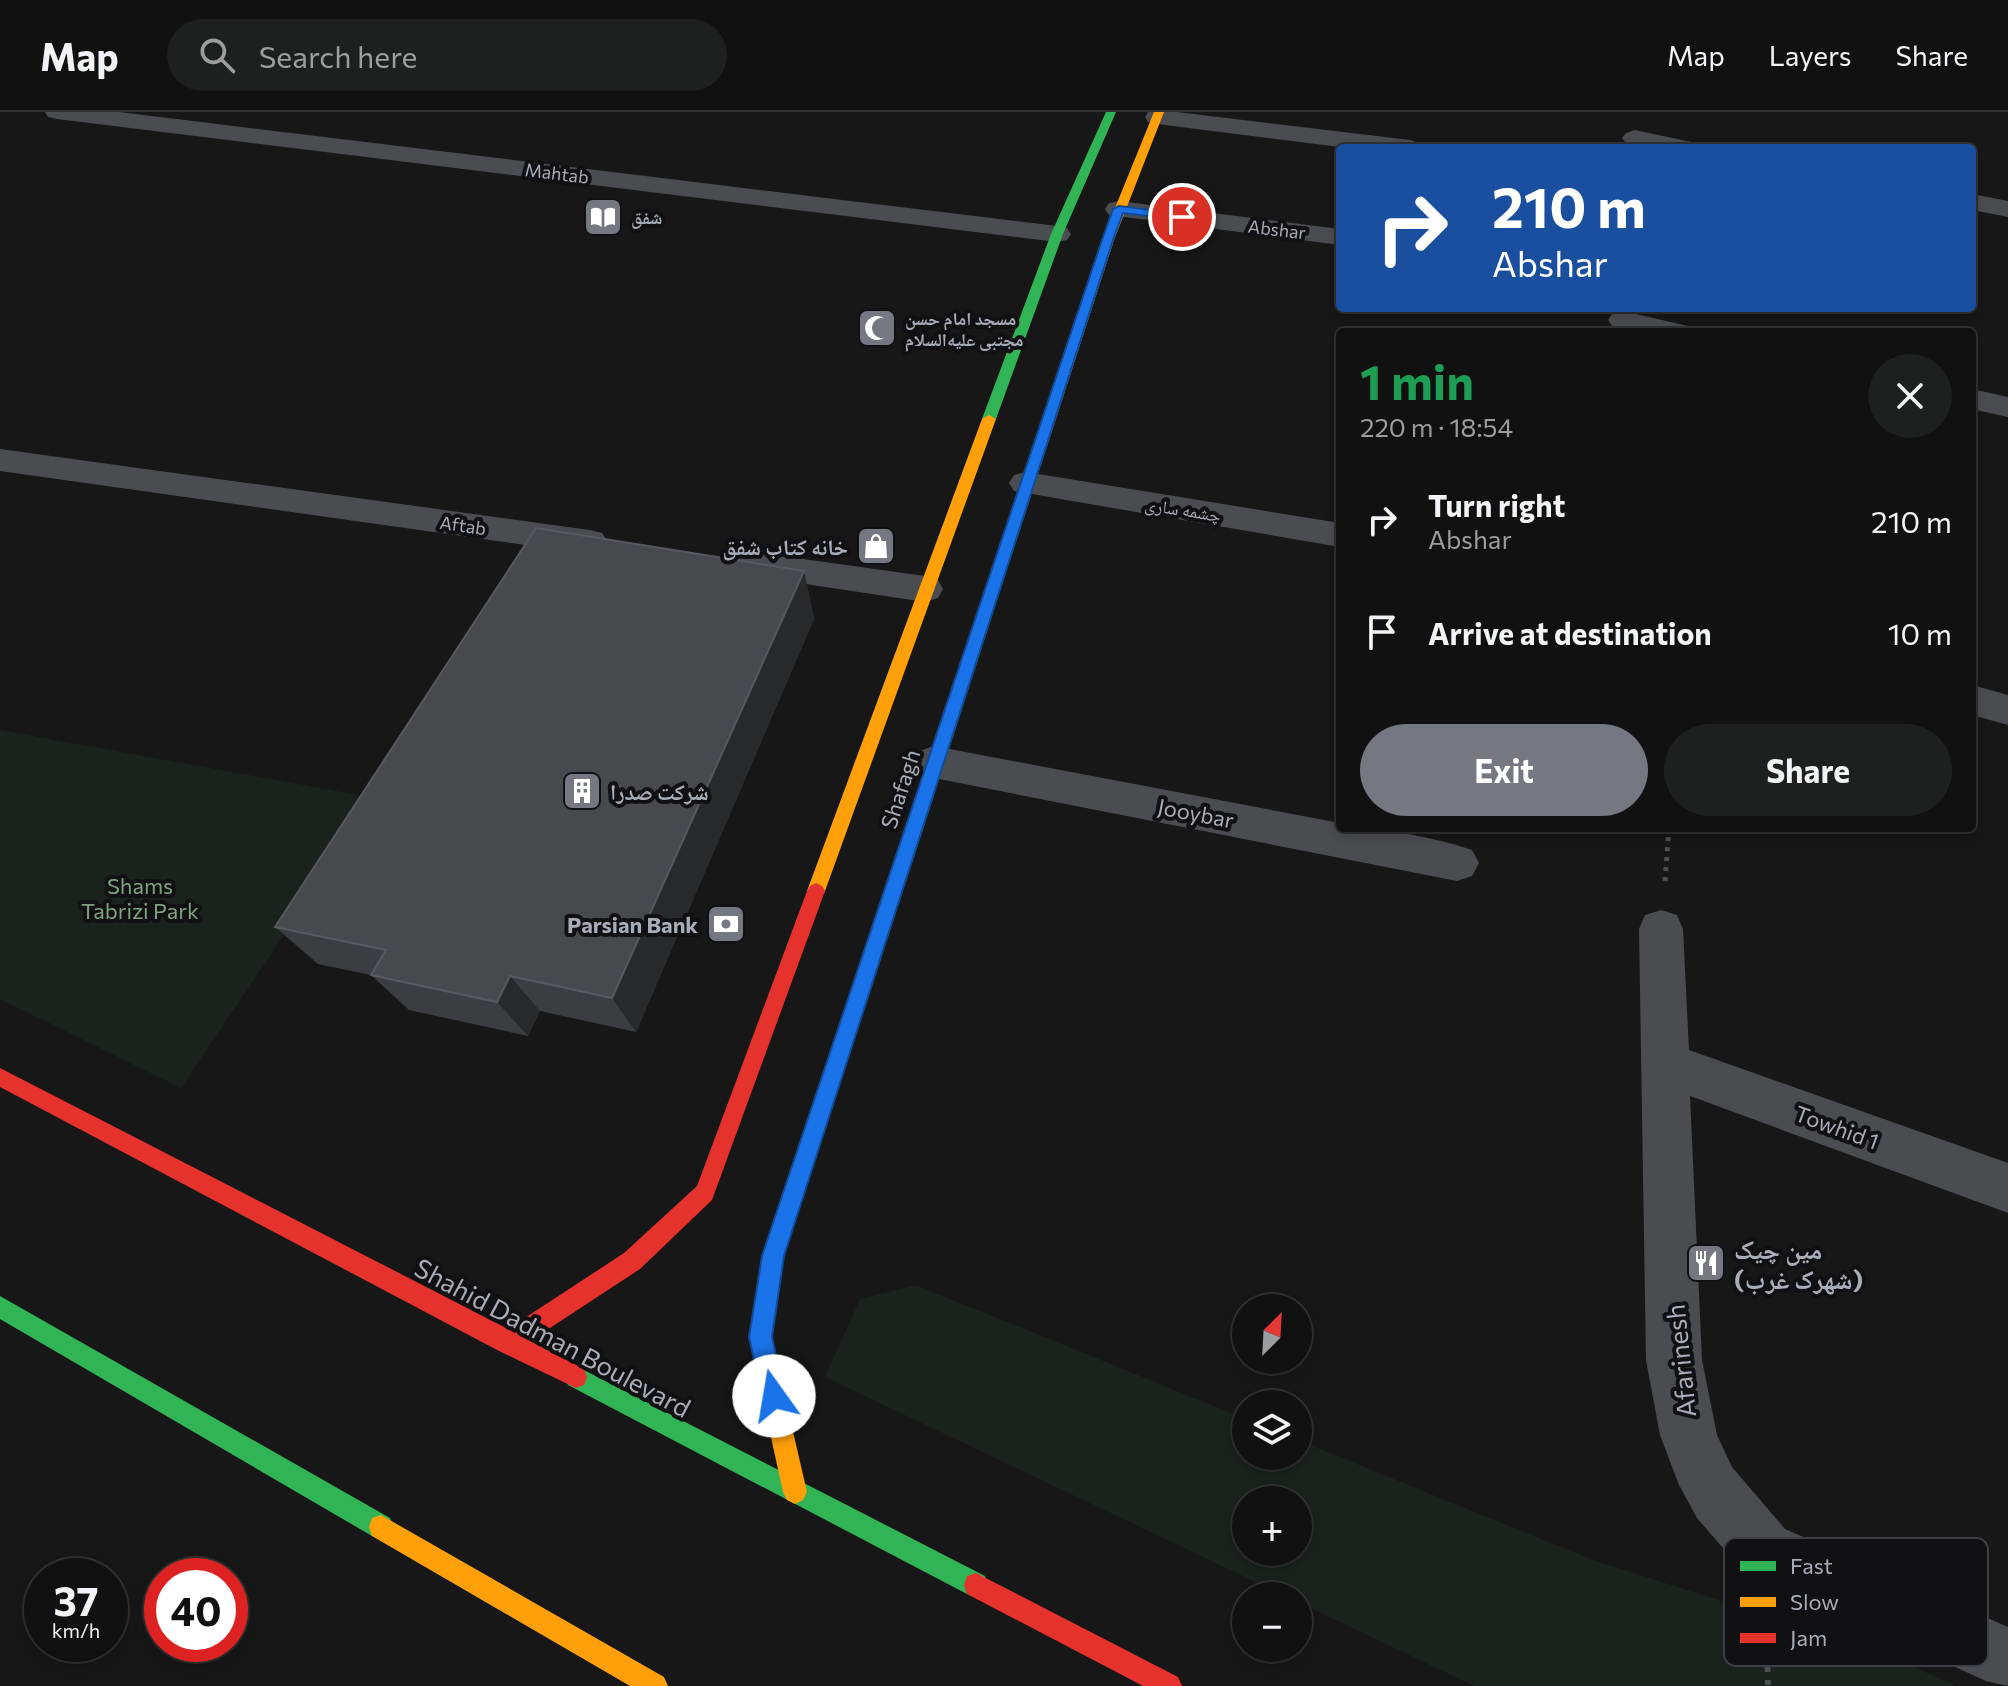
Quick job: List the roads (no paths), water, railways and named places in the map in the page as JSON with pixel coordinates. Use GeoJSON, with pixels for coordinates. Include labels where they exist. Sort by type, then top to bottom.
{"type":"FeatureCollection","features":[{"type":"Feature","properties":{"kind":"street","name":"Mahtab"},"geometry":{"type":"LineString","coordinates":[[57,112],[1086,237]]}},
{"type":"Feature","properties":{"kind":"street","name":"Shafagh"},"geometry":{"type":"LineString","coordinates":[[795,1492],[760,1337],[773,1256],[1019,481],[1086,237],[1071,202],[1111,112]]}},
{"type":"Feature","properties":{"kind":"street","name":"Shafagh"},"geometry":{"type":"LineString","coordinates":[[507,1343],[632,1261],[705,1193],[976,474],[1086,237],[1119,209],[1158,115]]}},
{"type":"Feature","properties":{"kind":"street"},"geometry":{"type":"LineString","coordinates":[[1158,115],[1379,144]]}},
{"type":"Feature","properties":{"kind":"street"},"geometry":{"type":"LineString","coordinates":[[1635,138],[1666,144]]}},
{"type":"Feature","properties":{"kind":"street"},"geometry":{"type":"LineString","coordinates":[[1071,202],[1119,209]]}},
{"type":"Feature","properties":{"kind":"street"},"geometry":{"type":"LineString","coordinates":[[1976,203],[2008,209]]}},
{"type":"Feature","properties":{"kind":"street","name":"Abshar"},"geometry":{"type":"LineString","coordinates":[[1119,209],[1336,236]]}},
{"type":"Feature","properties":{"kind":"street"},"geometry":{"type":"LineString","coordinates":[[1623,320],[1659,328]]}},
{"type":"Feature","properties":{"kind":"street"},"geometry":{"type":"LineString","coordinates":[[1976,400],[2008,407]]}},
{"type":"Feature","properties":{"kind":"street","name":"Aftab"},"geometry":{"type":"LineString","coordinates":[[0,460],[627,547]]}},
{"type":"Feature","properties":{"kind":"street","name":"چشمه ساری"},"geometry":{"type":"LineString","coordinates":[[1019,481],[1336,534]]}},
{"type":"Feature","properties":{"kind":"street"},"geometry":{"type":"LineString","coordinates":[[706,558],[933,590]]}},
{"type":"Feature","properties":{"kind":"street"},"geometry":{"type":"LineString","coordinates":[[1976,701],[2008,710]]}},
{"type":"Feature","properties":{"kind":"street","name":"Jooybar"},"geometry":{"type":"LineString","coordinates":[[928,761],[1457,863]]}},
{"type":"Feature","properties":{"kind":"street","name":"Afarinesh"},"geometry":{"type":"LineString","coordinates":[[1661,929],[1674,1360],[1683,1420],[1706,1479],[1753,1538]]}},
{"type":"Feature","properties":{"kind":"street","name":"Towhid 1"},"geometry":{"type":"LineString","coordinates":[[1666,1065],[2008,1188]]}},
{"type":"Feature","properties":{"kind":"street","name":"Shahid Dadman Boulevard"},"geometry":{"type":"LineString","coordinates":[[0,1077],[1169,1686]]}},
{"type":"Feature","properties":{"kind":"street"},"geometry":{"type":"LineString","coordinates":[[0,1307],[655,1686]]}},
{"type":"Feature","properties":{"kind":"street","name":"Afarinesh"},"geometry":{"type":"LineString","coordinates":[[1988,1650],[2008,1659]]}},
{"type":"Feature","properties":{"kind":"place","name":"شفق"},"geometry":{"type":"Point","coordinates":[603,217]}},
{"type":"Feature","properties":{"kind":"place","name":"مسجد امام حسن مجتبی علیه‌السلام"},"geometry":{"type":"Point","coordinates":[877,328]}},
{"type":"Feature","properties":{"kind":"place","name":"خانه کتاب شفق"},"geometry":{"type":"Point","coordinates":[876,546]}},
{"type":"Feature","properties":{"kind":"place","name":"شرکت صدرا"},"geometry":{"type":"Point","coordinates":[582,791]}},
{"type":"Feature","properties":{"kind":"place","name":"Parsian Bank"},"geometry":{"type":"Point","coordinates":[726,924]}},
{"type":"Feature","properties":{"kind":"place","name":"مین چیک (شهرک غرب)"},"geometry":{"type":"Point","coordinates":[1706,1263]}},
{"type":"Feature","properties":{"kind":"park label","name":"Shams Tabrizi Park"},"geometry":{"type":"Point","coordinates":[140,898]}}]}
